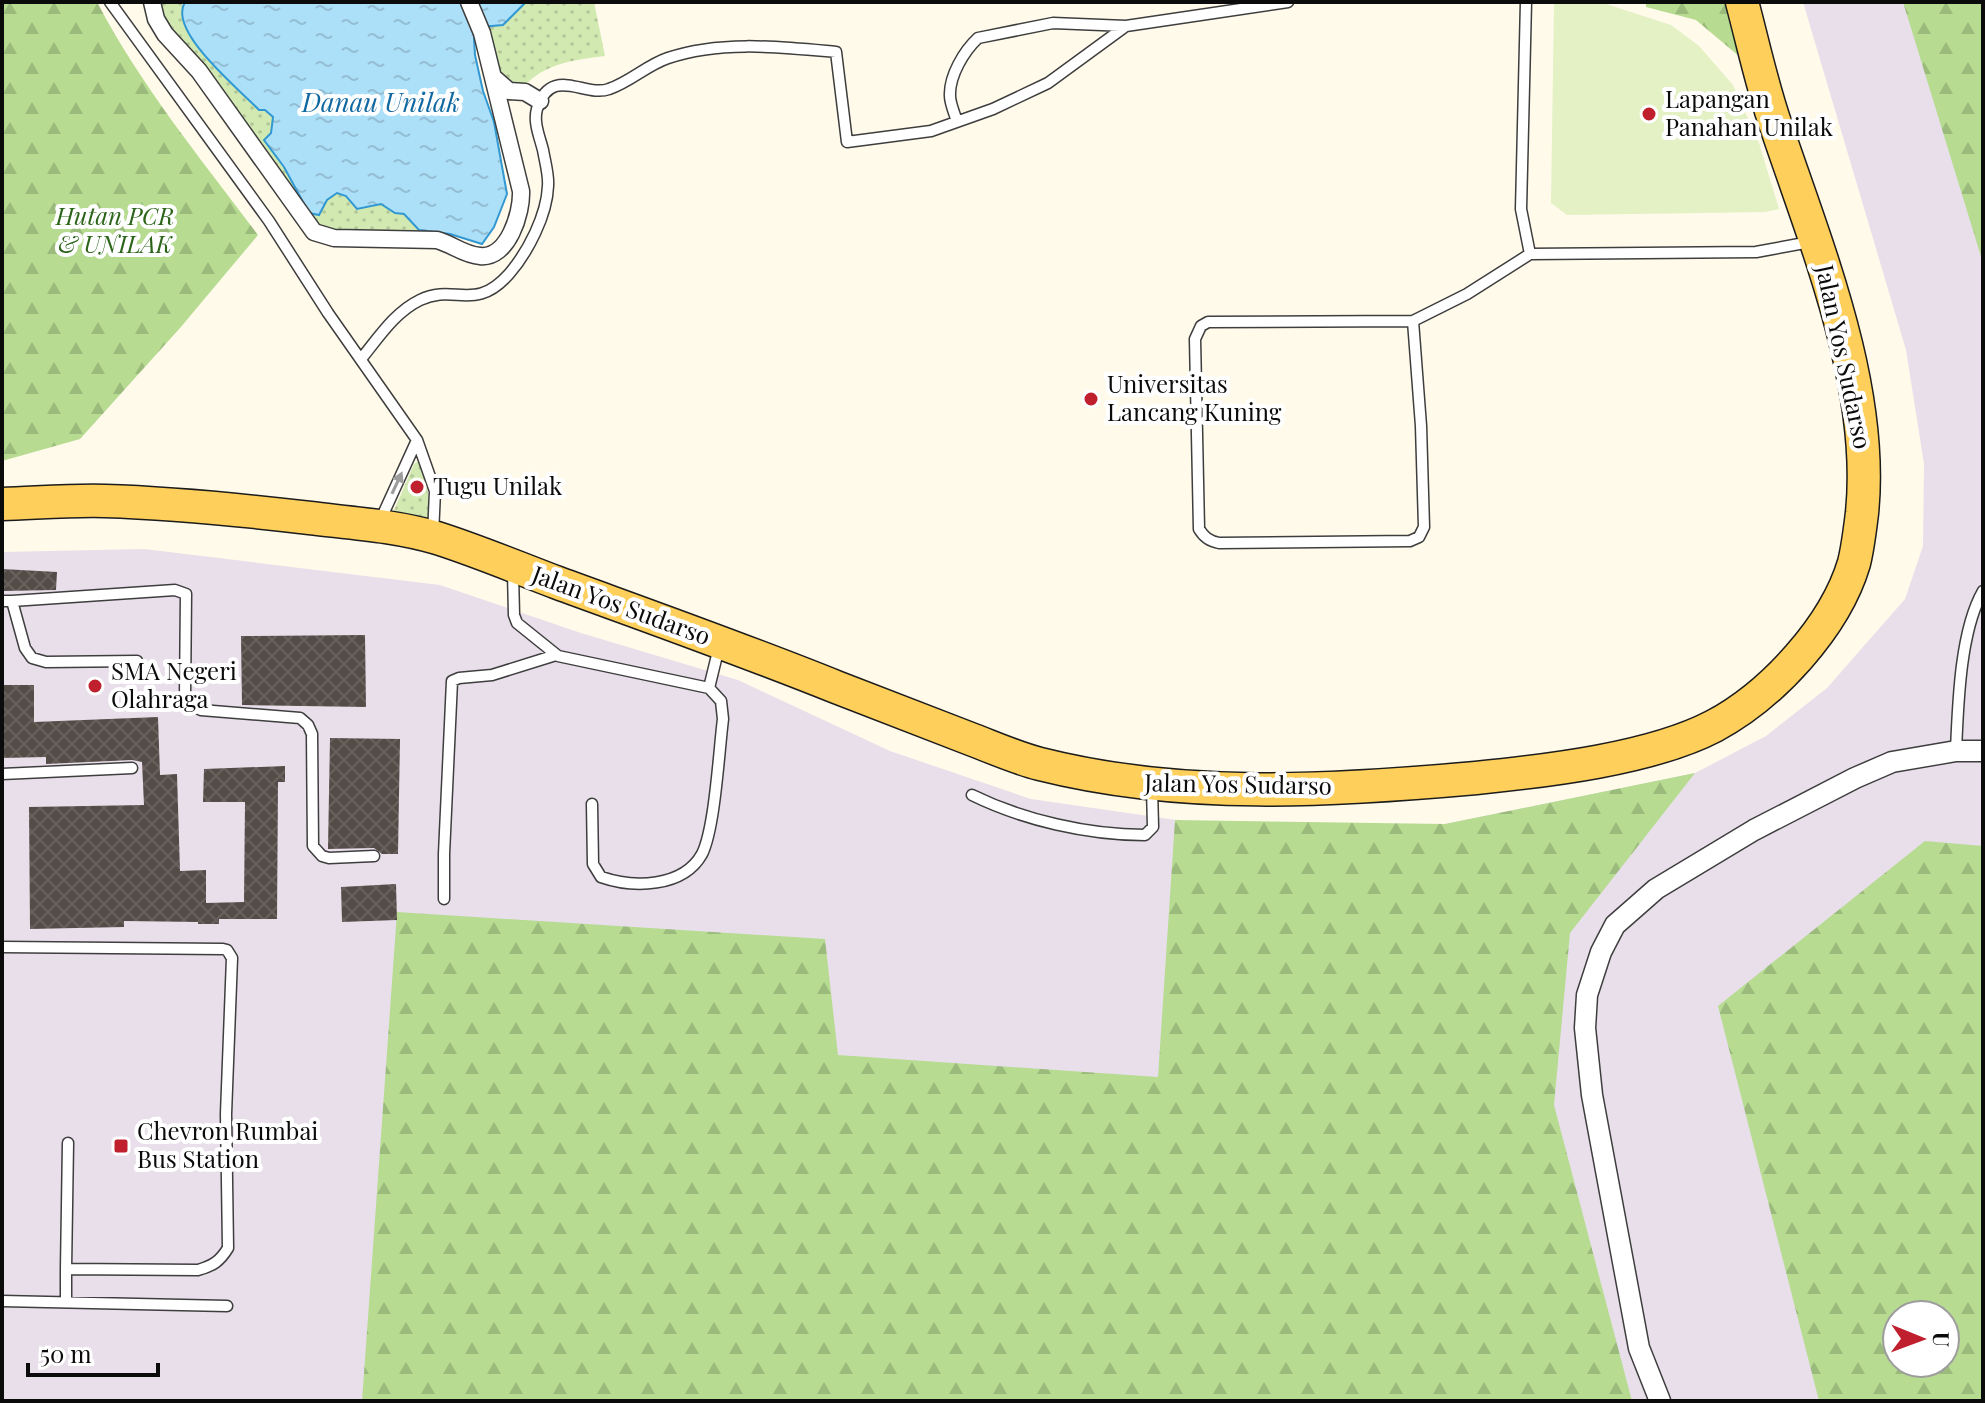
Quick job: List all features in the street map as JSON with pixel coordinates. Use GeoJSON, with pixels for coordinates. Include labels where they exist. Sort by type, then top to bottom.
{"type":"FeatureCollection","features":[{"type":"Feature","properties":{"kind":"main road","name":"Jalan Yos Sudarso"},"geometry":{"type":"LineString","coordinates":[[2,504],[104,501],[232,510],[377,526],[433,537],[720,642],[1031,762],[1152,786],[1243,790],[1332,789],[1533,773],[1627,755],[1684,739],[1715,725],[1777,679],[1803,652],[1840,597],[1854,562],[1862,519],[1866,466],[1860,411],[1839,319],[1817,241],[1773,119],[1742,2]]}},
{"type":"Feature","properties":{"kind":"street"},"geometry":{"type":"LineString","coordinates":[[152,2],[156,19],[165,34],[199,71],[303,221],[314,232],[324,236],[383,240],[437,240],[478,256],[496,252],[517,223],[522,204],[482,33],[469,2]]}},
{"type":"Feature","properties":{"kind":"street"},"geometry":{"type":"LineString","coordinates":[[493,77],[509,91],[525,92],[540,101]]}},
{"type":"Feature","properties":{"kind":"street"},"geometry":{"type":"LineString","coordinates":[[1660,1401],[1639,1348],[1592,1095],[1585,1028],[1586,1006],[1601,952],[1615,925],[1656,889],[1754,830],[1892,762],[1956,751],[1983,751]]}},
{"type":"Feature","properties":{"kind":"lane"},"geometry":{"type":"LineString","coordinates":[[110,2],[269,221],[417,440],[435,491],[433,537]]}},
{"type":"Feature","properties":{"kind":"lane"},"geometry":{"type":"LineString","coordinates":[[957,122],[950,96],[957,69],[969,46],[978,38],[1053,23],[1126,26],[1288,2]]}},
{"type":"Feature","properties":{"kind":"lane"},"geometry":{"type":"LineString","coordinates":[[1526,2],[1521,209],[1530,254]]}},
{"type":"Feature","properties":{"kind":"lane"},"geometry":{"type":"LineString","coordinates":[[361,359],[400,312],[421,300],[444,294],[475,296],[500,283],[512,271],[543,214],[547,197],[547,175],[535,114],[540,101],[563,83],[605,91],[665,59],[707,48],[788,48],[836,52],[847,142],[931,131],[993,109],[1048,83],[1126,26]]}},
{"type":"Feature","properties":{"kind":"lane"},"geometry":{"type":"LineString","coordinates":[[1413,321],[1424,527],[1419,537],[1410,541],[1219,543],[1210,541],[1202,534],[1199,529],[1195,339],[1201,326],[1208,322],[1413,321],[1467,294],[1530,254],[1756,252],[1817,241]]}},
{"type":"Feature","properties":{"kind":"lane"},"geometry":{"type":"LineString","coordinates":[[377,526],[417,440]]}},
{"type":"Feature","properties":{"kind":"lane"},"geometry":{"type":"LineString","coordinates":[[513,567],[517,623],[556,655],[709,688],[721,701],[723,719],[709,824],[703,852],[692,866],[680,875],[654,883],[638,884],[601,877],[593,864],[592,804]]}},
{"type":"Feature","properties":{"kind":"lane"},"geometry":{"type":"LineString","coordinates":[[137,661],[46,662],[32,658],[7,601],[175,590],[186,594],[185,697],[189,704],[201,710],[300,718],[312,734],[313,846],[322,856],[329,858],[374,856]]}},
{"type":"Feature","properties":{"kind":"lane"},"geometry":{"type":"LineString","coordinates":[[1956,751],[1958,705],[1971,614],[1983,591]]}},
{"type":"Feature","properties":{"kind":"lane"},"geometry":{"type":"LineString","coordinates":[[709,688],[720,642]]}},
{"type":"Feature","properties":{"kind":"lane"},"geometry":{"type":"LineString","coordinates":[[444,899],[452,681],[492,675],[556,655]]}},
{"type":"Feature","properties":{"kind":"lane"},"geometry":{"type":"LineString","coordinates":[[2,774],[132,768]]}},
{"type":"Feature","properties":{"kind":"lane"},"geometry":{"type":"LineString","coordinates":[[972,795],[1019,814],[1080,828],[1145,835],[1153,827],[1152,786]]}},
{"type":"Feature","properties":{"kind":"lane"},"geometry":{"type":"LineString","coordinates":[[2,947],[223,949],[232,958],[226,1114],[228,1248],[217,1263],[198,1270],[66,1269]]}},
{"type":"Feature","properties":{"kind":"lane"},"geometry":{"type":"LineString","coordinates":[[66,1302],[68,1143]]}},
{"type":"Feature","properties":{"kind":"lane"},"geometry":{"type":"LineString","coordinates":[[2,1301],[227,1306]]}},
{"type":"Feature","properties":{"kind":"shaded area"},"geometry":{"type":"Polygon","coordinates":[[[1803,2],[1983,2],[1983,1401],[2,1401],[2,552],[144,549],[440,585],[581,633],[738,680],[890,751],[1031,799],[1197,823],[1320,831],[1445,824],[1695,773],[1766,736],[1827,688],[1905,599],[1923,546],[1924,464],[1906,350],[1803,2]]]}},
{"type":"Feature","properties":{"kind":"green space","name":"Hutan PCR & UNILAK"},"geometry":{"type":"Polygon","coordinates":[[[2,2],[97,2],[152,93],[258,235],[80,439],[2,461],[2,2]]]}},
{"type":"Feature","properties":{"kind":"green space"},"geometry":{"type":"Polygon","coordinates":[[[156,2],[185,2],[182,4],[195,44],[259,110],[265,110],[273,117],[271,133],[265,141],[284,167],[309,213],[319,215],[327,200],[337,193],[381,204],[395,213],[404,214],[419,230],[418,234],[327,234],[310,223],[168,27],[156,2]]]}},
{"type":"Feature","properties":{"kind":"green space"},"geometry":{"type":"Polygon","coordinates":[[[526,2],[594,2],[605,56],[571,61],[551,68],[523,87],[503,83],[485,26],[503,25],[526,2]]]}},
{"type":"Feature","properties":{"kind":"green space","name":"Lapangan Panahan Unilak"},"geometry":{"type":"Polygon","coordinates":[[[1554,2],[1600,2],[1671,25],[1699,46],[1733,85],[1759,143],[1779,209],[1765,212],[1567,215],[1551,203],[1554,2]]]}},
{"type":"Feature","properties":{"kind":"green space"},"geometry":{"type":"Polygon","coordinates":[[[1646,2],[1732,2],[1746,62],[1696,20],[1646,7],[1646,2]]]}},
{"type":"Feature","properties":{"kind":"green space"},"geometry":{"type":"Polygon","coordinates":[[[1903,2],[1983,2],[1983,263],[1903,2]]]}},
{"type":"Feature","properties":{"kind":"green space"},"geometry":{"type":"Polygon","coordinates":[[[420,460],[428,493],[428,518],[423,521],[392,515],[414,464],[420,460]]]}},
{"type":"Feature","properties":{"kind":"green space"},"geometry":{"type":"Polygon","coordinates":[[[1695,773],[1570,933],[1554,1105],[1632,1401],[362,1401],[397,912],[825,939],[838,1055],[1158,1077],[1175,820],[1445,824],[1695,773]]]}},
{"type":"Feature","properties":{"kind":"green space"},"geometry":{"type":"Polygon","coordinates":[[[1925,841],[1983,846],[1983,1401],[1819,1401],[1718,1006],[1925,841]]]}},
{"type":"Feature","properties":{"kind":"water","name":"Danau Unilak"},"geometry":{"type":"Polygon","coordinates":[[[185,2],[526,2],[503,25],[481,27],[474,38],[475,55],[494,122],[507,194],[494,227],[482,244],[450,234],[419,230],[404,214],[395,213],[381,204],[357,209],[346,196],[337,193],[327,200],[319,215],[309,213],[284,167],[264,140],[271,133],[273,117],[265,110],[259,110],[195,43],[182,14],[185,2]]]}},
{"type":"Feature","properties":{"kind":"building"},"geometry":{"type":"Polygon","coordinates":[[[2,569],[57,572],[56,590],[2,591],[2,569]]]}},
{"type":"Feature","properties":{"kind":"building"},"geometry":{"type":"Polygon","coordinates":[[[365,635],[366,707],[242,705],[241,636],[365,635]]]}},
{"type":"Feature","properties":{"kind":"building"},"geometry":{"type":"Polygon","coordinates":[[[2,685],[34,685],[34,722],[158,717],[160,775],[177,774],[180,871],[206,870],[206,903],[244,902],[245,802],[203,802],[204,769],[285,766],[285,782],[278,782],[277,919],[219,919],[219,924],[124,921],[124,927],[30,929],[29,807],[144,805],[142,762],[46,764],[46,757],[2,758],[2,685]]]}},
{"type":"Feature","properties":{"kind":"building"},"geometry":{"type":"Polygon","coordinates":[[[330,738],[400,739],[398,854],[382,854],[374,848],[328,849],[330,738]]]}},
{"type":"Feature","properties":{"kind":"building"},"geometry":{"type":"Polygon","coordinates":[[[396,884],[397,920],[342,922],[341,887],[396,884]]]}},
{"type":"Feature","properties":{"kind":"place","name":"Lapangan Panahan Unilak"},"geometry":{"type":"Point","coordinates":[1649,114]}},
{"type":"Feature","properties":{"kind":"place","name":"Universitas Lancang Kuning"},"geometry":{"type":"Point","coordinates":[1091,399]}},
{"type":"Feature","properties":{"kind":"place","name":"Tugu Unilak"},"geometry":{"type":"Point","coordinates":[417,487]}},
{"type":"Feature","properties":{"kind":"place","name":"SMA Negeri Olahraga"},"geometry":{"type":"Point","coordinates":[95,686]}},
{"type":"Feature","properties":{"kind":"place","name":"Chevron Rumbai Bus Station"},"geometry":{"type":"Point","coordinates":[121,1146]}}]}
